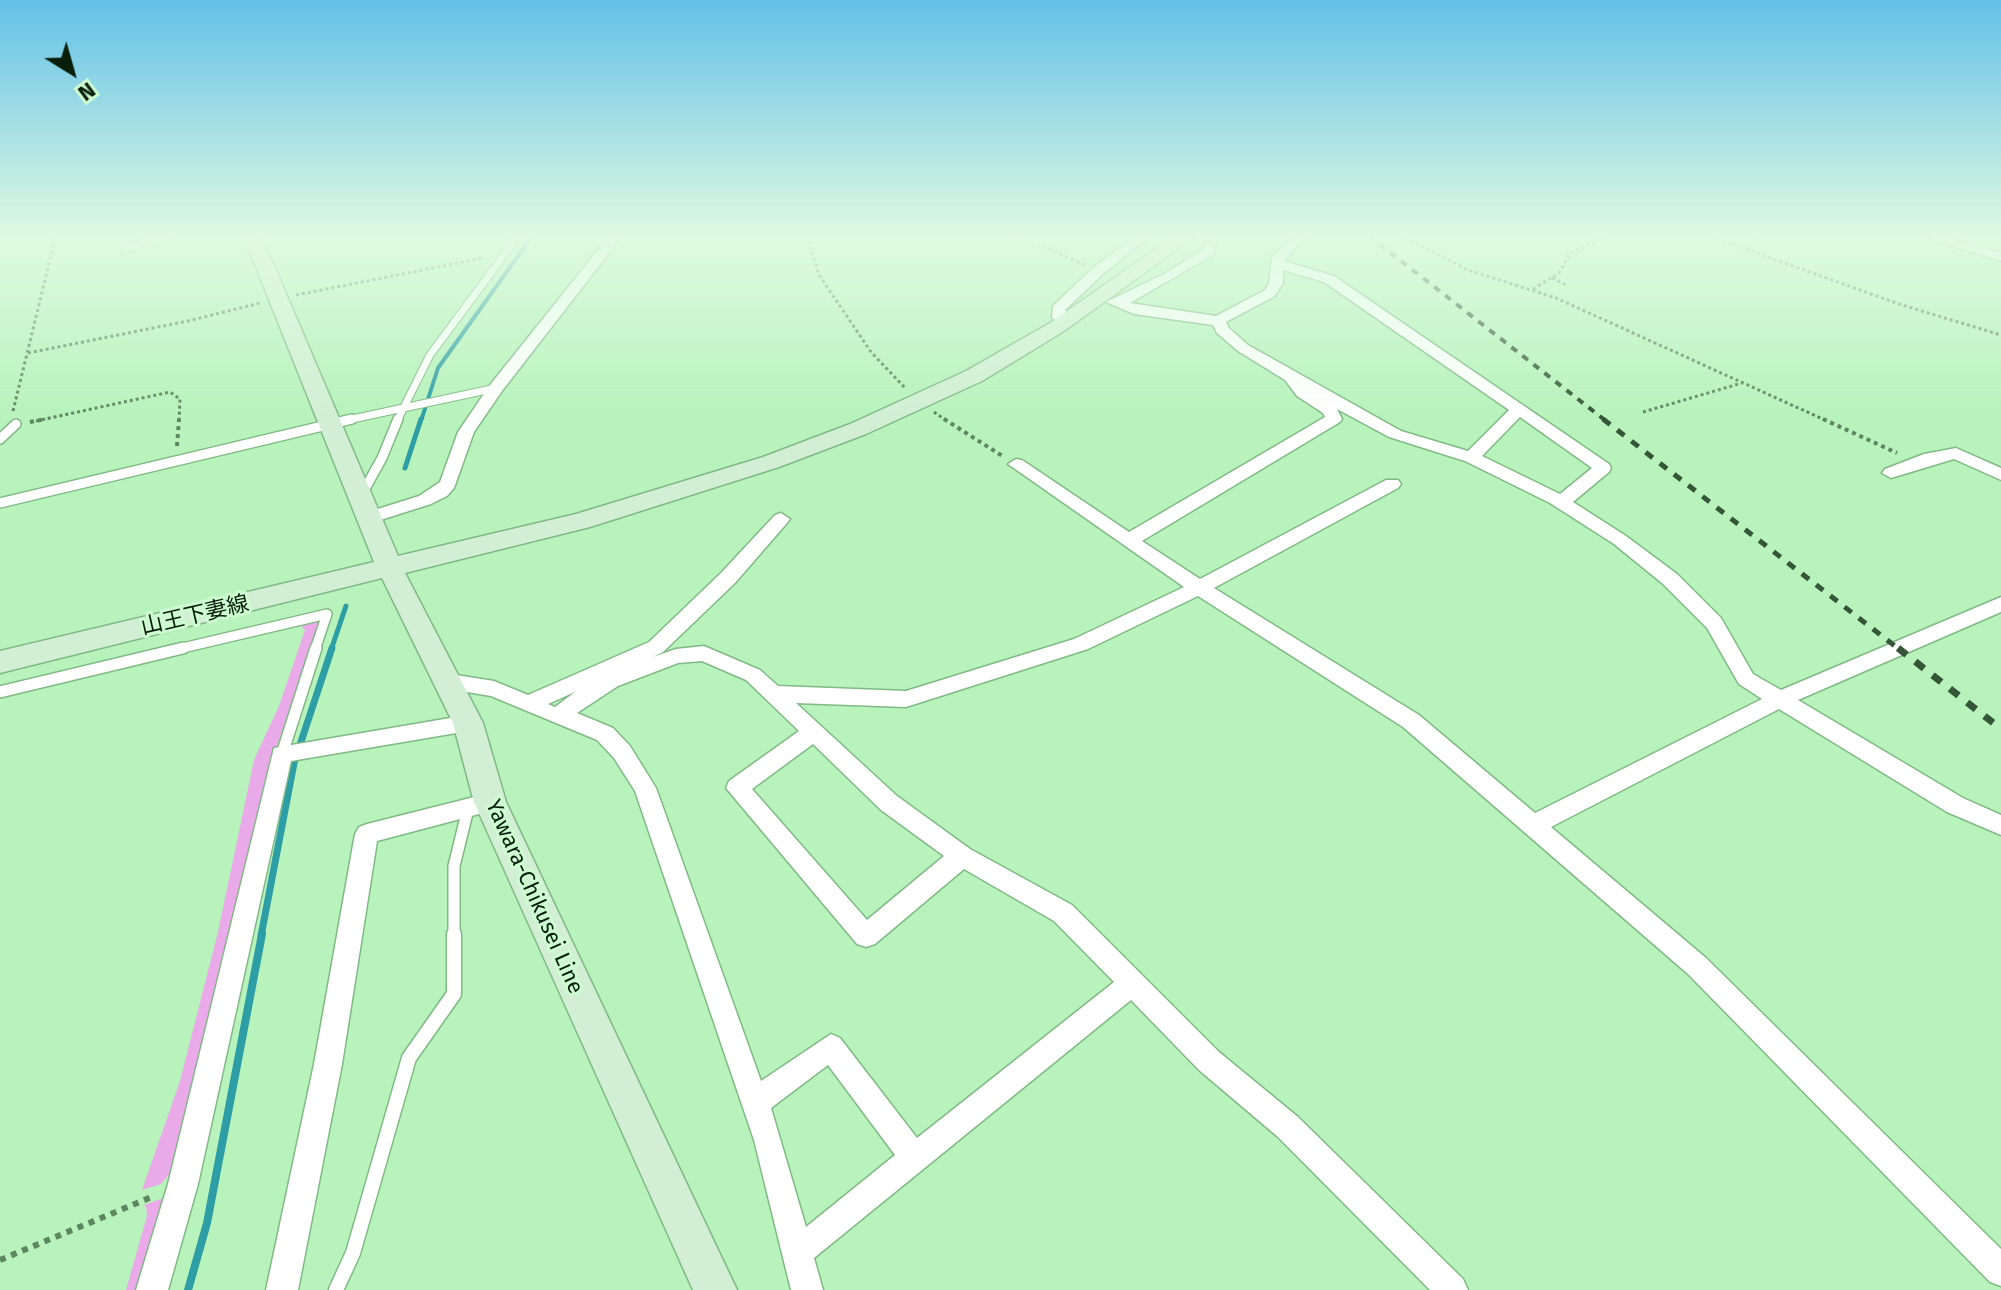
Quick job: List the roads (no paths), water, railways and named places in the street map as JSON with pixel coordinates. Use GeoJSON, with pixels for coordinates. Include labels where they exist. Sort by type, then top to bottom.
{"type":"FeatureCollection","features":[{"type":"Feature","properties":{"kind":"main road","name":"Yawara-Chikusei Line"},"geometry":{"type":"LineString","coordinates":[[278,295],[390,569],[450,682],[468,723],[479,805],[715,1290]]}},
{"type":"Feature","properties":{"kind":"main road","name":"山王下妻線"},"geometry":{"type":"LineString","coordinates":[[0,662],[390,569],[676,494],[807,449],[918,403],[974,376],[1066,320],[1116,295]]}},
{"type":"Feature","properties":{"kind":"street"},"geometry":{"type":"LineString","coordinates":[[366,506],[441,492],[448,484],[466,432],[496,388],[569,295]]}},
{"type":"Feature","properties":{"kind":"street"},"geometry":{"type":"LineString","coordinates":[[1066,320],[1058,317],[1057,311],[1073,295]]}},
{"type":"Feature","properties":{"kind":"street"},"geometry":{"type":"LineString","coordinates":[[1110,300],[1122,295]]}},
{"type":"Feature","properties":{"kind":"street"},"geometry":{"type":"LineString","coordinates":[[1219,321],[1266,295]]}},
{"type":"Feature","properties":{"kind":"street"},"geometry":{"type":"LineString","coordinates":[[1353,295],[1603,468],[1561,502]]}},
{"type":"Feature","properties":{"kind":"street"},"geometry":{"type":"LineString","coordinates":[[1110,300],[1142,312],[1219,321]]}},
{"type":"Feature","properties":{"kind":"street"},"geometry":{"type":"LineString","coordinates":[[1219,321],[1222,330],[1243,348],[1290,377],[1407,439],[1471,457],[1561,502],[1620,540],[1693,600],[1714,623],[1746,679],[1955,805],[2001,825]]}},
{"type":"Feature","properties":{"kind":"street"},"geometry":{"type":"LineString","coordinates":[[1290,377],[1303,393],[1330,410],[1334,419]]}},
{"type":"Feature","properties":{"kind":"street"},"geometry":{"type":"LineString","coordinates":[[1130,540],[1350,409]]}},
{"type":"Feature","properties":{"kind":"street"},"geometry":{"type":"LineString","coordinates":[[1471,457],[1519,409]]}},
{"type":"Feature","properties":{"kind":"street"},"geometry":{"type":"LineString","coordinates":[[1891,473],[1956,453],[2001,475]]}},
{"type":"Feature","properties":{"kind":"street"},"geometry":{"type":"LineString","coordinates":[[1016,464],[1199,588],[1411,721],[1697,966],[2001,1271]]}},
{"type":"Feature","properties":{"kind":"street"},"geometry":{"type":"LineString","coordinates":[[775,694],[906,699],[1081,644],[1199,588],[1392,484]]}},
{"type":"Feature","properties":{"kind":"street"},"geometry":{"type":"LineString","coordinates":[[528,704],[656,647],[728,578],[781,519]]}},
{"type":"Feature","properties":{"kind":"street"},"geometry":{"type":"LineString","coordinates":[[1533,825],[1780,699],[2001,604]]}},
{"type":"Feature","properties":{"kind":"street"},"geometry":{"type":"LineString","coordinates":[[557,717],[587,694],[611,681],[676,656],[704,653],[753,675],[889,803],[962,856],[1063,913],[1209,1061],[1288,1127],[1452,1290]]}},
{"type":"Feature","properties":{"kind":"street"},"geometry":{"type":"LineString","coordinates":[[450,682],[494,689],[605,734],[622,752],[645,788],[755,1102],[807,1290]]}},
{"type":"Feature","properties":{"kind":"street"},"geometry":{"type":"LineString","coordinates":[[152,1290],[183,1184],[282,754],[468,723]]}},
{"type":"Feature","properties":{"kind":"street"},"geometry":{"type":"LineString","coordinates":[[812,733],[737,788],[866,936],[962,856]]}},
{"type":"Feature","properties":{"kind":"street"},"geometry":{"type":"LineString","coordinates":[[282,1290],[328,1064],[367,834],[479,805]]}},
{"type":"Feature","properties":{"kind":"street"},"geometry":{"type":"LineString","coordinates":[[798,1252],[1132,983]]}},
{"type":"Feature","properties":{"kind":"street"},"geometry":{"type":"LineString","coordinates":[[755,1102],[831,1047],[915,1158]]}},
{"type":"Feature","properties":{"kind":"lane"},"geometry":{"type":"LineString","coordinates":[[366,506],[402,408],[430,355],[474,295]]}},
{"type":"Feature","properties":{"kind":"lane"},"geometry":{"type":"LineString","coordinates":[[0,503],[332,423],[496,388]]}},
{"type":"Feature","properties":{"kind":"lane"},"geometry":{"type":"LineString","coordinates":[[0,439],[16,424]]}},
{"type":"Feature","properties":{"kind":"lane"},"geometry":{"type":"LineString","coordinates":[[0,692],[327,614],[282,754]]}},
{"type":"Feature","properties":{"kind":"lane"},"geometry":{"type":"LineString","coordinates":[[336,1290],[353,1253],[409,1058],[454,994],[454,866],[479,805]]}},
{"type":"Feature","properties":{"kind":"waterway"},"geometry":{"type":"LineString","coordinates":[[421,421],[438,368],[490,295]]}},
{"type":"Feature","properties":{"kind":"waterway"},"geometry":{"type":"LineString","coordinates":[[405,468],[421,419]]}},
{"type":"Feature","properties":{"kind":"waterway"},"geometry":{"type":"LineString","coordinates":[[331,650],[346,606]]}},
{"type":"Feature","properties":{"kind":"waterway"},"geometry":{"type":"LineString","coordinates":[[261,936],[294,763],[332,648]]}},
{"type":"Feature","properties":{"kind":"waterway"},"geometry":{"type":"LineString","coordinates":[[188,1290],[207,1223],[262,934]]}},
{"type":"Feature","properties":{"kind":"railway"},"geometry":{"type":"LineString","coordinates":[[1445,295],[1606,421]]}},
{"type":"Feature","properties":{"kind":"railway"},"geometry":{"type":"LineString","coordinates":[[1603,419],[1900,650]]}},
{"type":"Feature","properties":{"kind":"railway"},"geometry":{"type":"LineString","coordinates":[[1898,648],[2001,729]]}}]}
